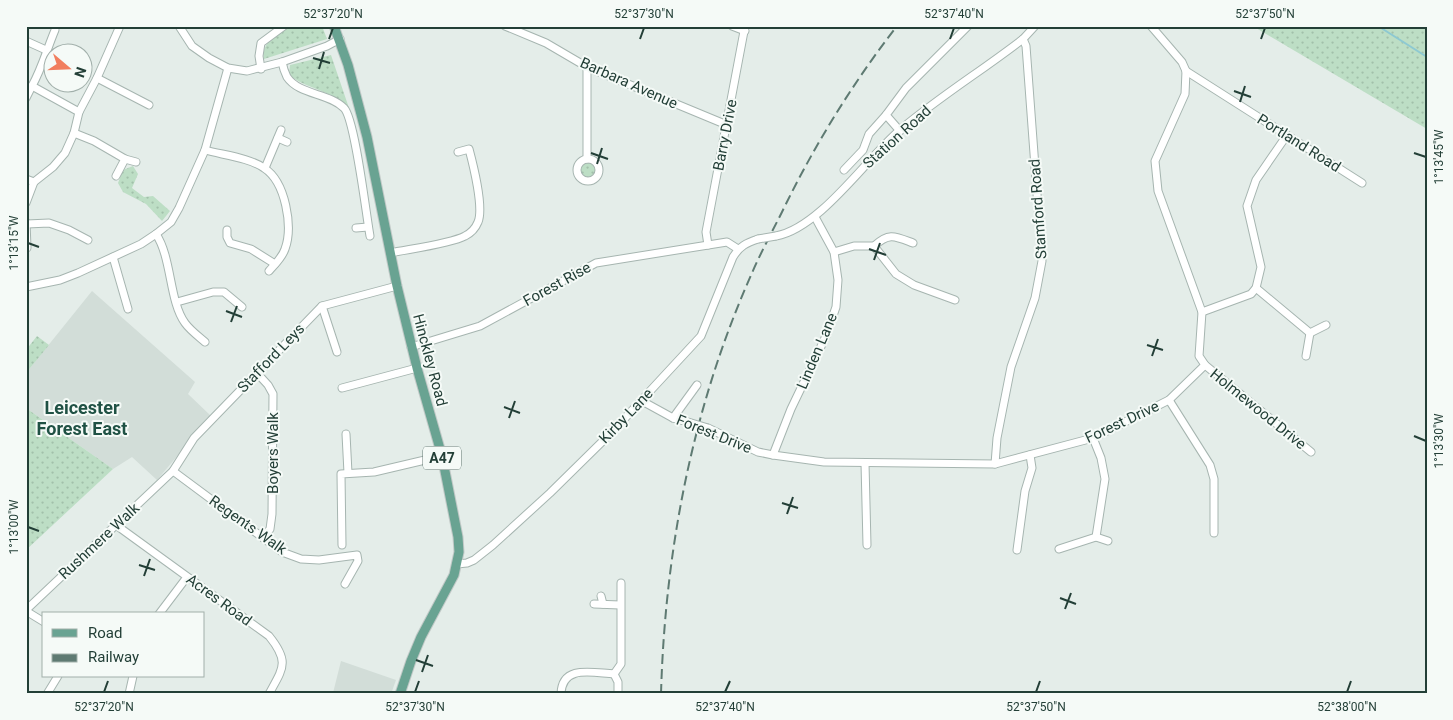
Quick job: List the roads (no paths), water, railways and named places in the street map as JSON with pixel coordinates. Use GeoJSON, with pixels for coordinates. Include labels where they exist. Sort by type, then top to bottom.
{"type":"FeatureCollection","features":[{"type":"Feature","properties":{"kind":"main road","name":"Hinckley Road"},"geometry":{"type":"LineString","coordinates":[[334,26],[340,40],[367,137],[397,286],[417,368],[442,456],[458,537],[457,564],[450,586],[421,637],[400,694]]}},
{"type":"Feature","properties":{"kind":"street"},"geometry":{"type":"LineString","coordinates":[[26,203],[34,182],[65,153],[74,133],[79,112],[97,78],[120,26]]}},
{"type":"Feature","properties":{"kind":"street"},"geometry":{"type":"LineString","coordinates":[[261,68],[259,56],[261,43],[284,26]]}},
{"type":"Feature","properties":{"kind":"street","name":"Barbara Avenue"},"geometry":{"type":"LineString","coordinates":[[504,26],[546,43],[587,67],[727,125]]}},
{"type":"Feature","properties":{"kind":"street"},"geometry":{"type":"LineString","coordinates":[[732,26],[745,29]]}},
{"type":"Feature","properties":{"kind":"street"},"geometry":{"type":"LineString","coordinates":[[844,170],[863,150],[869,134],[906,88],[968,26]]}},
{"type":"Feature","properties":{"kind":"street","name":"Station Road"},"geometry":{"type":"LineString","coordinates":[[738,250],[743,244],[791,232],[815,217],[900,131],[938,100],[1023,39],[1035,26]]}},
{"type":"Feature","properties":{"kind":"street"},"geometry":{"type":"LineString","coordinates":[[1151,26],[1182,62],[1186,71],[1185,94],[1155,161],[1158,191],[1202,312],[1199,356],[1205,365]]}},
{"type":"Feature","properties":{"kind":"street"},"geometry":{"type":"LineString","coordinates":[[180,27],[192,46],[209,58],[228,68],[247,71],[282,62],[340,40]]}},
{"type":"Feature","properties":{"kind":"street","name":"Barry Drive"},"geometry":{"type":"LineString","coordinates":[[708,245],[706,232],[745,29]]}},
{"type":"Feature","properties":{"kind":"street"},"geometry":{"type":"LineString","coordinates":[[50,42],[55,30]]}},
{"type":"Feature","properties":{"kind":"street","name":"Stamford Road"},"geometry":{"type":"LineString","coordinates":[[995,464],[997,438],[1011,367],[1035,298],[1042,261],[1026,46],[1023,39]]}},
{"type":"Feature","properties":{"kind":"street"},"geometry":{"type":"LineString","coordinates":[[26,41],[42,48]]}},
{"type":"Feature","properties":{"kind":"street"},"geometry":{"type":"LineString","coordinates":[[282,62],[287,77],[294,84],[338,103],[350,117],[370,236]]}},
{"type":"Feature","properties":{"kind":"street"},"geometry":{"type":"LineString","coordinates":[[587,67],[587,159]]}},
{"type":"Feature","properties":{"kind":"street"},"geometry":{"type":"LineString","coordinates":[[26,98],[42,68]]}},
{"type":"Feature","properties":{"kind":"street"},"geometry":{"type":"LineString","coordinates":[[26,287],[69,276],[113,257],[141,244],[171,222],[206,150],[228,68]]}},
{"type":"Feature","properties":{"kind":"street","name":"Portland Road"},"geometry":{"type":"LineString","coordinates":[[1186,71],[1362,183]]}},
{"type":"Feature","properties":{"kind":"street"},"geometry":{"type":"LineString","coordinates":[[97,78],[149,105]]}},
{"type":"Feature","properties":{"kind":"street"},"geometry":{"type":"LineString","coordinates":[[32,86],[79,112]]}},
{"type":"Feature","properties":{"kind":"street"},"geometry":{"type":"LineString","coordinates":[[886,115],[900,131]]}},
{"type":"Feature","properties":{"kind":"street"},"geometry":{"type":"LineString","coordinates":[[265,168],[281,130]]}},
{"type":"Feature","properties":{"kind":"street"},"geometry":{"type":"LineString","coordinates":[[74,133],[94,140],[125,159],[136,162]]}},
{"type":"Feature","properties":{"kind":"street"},"geometry":{"type":"LineString","coordinates":[[1202,312],[1251,294],[1256,288],[1261,267],[1247,206],[1256,180],[1287,135]]}},
{"type":"Feature","properties":{"kind":"street"},"geometry":{"type":"LineString","coordinates":[[278,138],[287,142]]}},
{"type":"Feature","properties":{"kind":"street"},"geometry":{"type":"LineString","coordinates":[[390,253],[457,239],[473,230],[479,221],[480,210],[472,160],[469,149],[458,152]]}},
{"type":"Feature","properties":{"kind":"street"},"geometry":{"type":"LineString","coordinates":[[206,150],[265,168],[280,189],[286,208],[289,235],[281,257],[269,271]]}},
{"type":"Feature","properties":{"kind":"street"},"geometry":{"type":"LineString","coordinates":[[116,176],[125,159]]}},
{"type":"Feature","properties":{"kind":"street"},"geometry":{"type":"LineString","coordinates":[[26,179],[34,182]]}},
{"type":"Feature","properties":{"kind":"street","name":"Linden Lane"},"geometry":{"type":"LineString","coordinates":[[773,455],[791,409],[826,336],[836,307],[838,280],[834,252],[815,217]]}},
{"type":"Feature","properties":{"kind":"street"},"geometry":{"type":"LineString","coordinates":[[27,248],[26,223],[49,223],[69,230],[88,240]]}},
{"type":"Feature","properties":{"kind":"street"},"geometry":{"type":"LineString","coordinates":[[356,228],[368,227]]}},
{"type":"Feature","properties":{"kind":"street"},"geometry":{"type":"LineString","coordinates":[[227,230],[227,237],[230,243],[251,248],[275,264]]}},
{"type":"Feature","properties":{"kind":"street"},"geometry":{"type":"LineString","coordinates":[[156,234],[163,247],[184,322],[205,342]]}},
{"type":"Feature","properties":{"kind":"street"},"geometry":{"type":"LineString","coordinates":[[834,252],[854,246],[874,246],[883,238],[895,236],[913,243]]}},
{"type":"Feature","properties":{"kind":"street","name":"Forest Rise"},"geometry":{"type":"LineString","coordinates":[[412,347],[480,326],[596,263],[727,242],[738,250]]}},
{"type":"Feature","properties":{"kind":"street"},"geometry":{"type":"LineString","coordinates":[[874,246],[896,274],[914,285],[955,300]]}},
{"type":"Feature","properties":{"kind":"street","name":"Kirby Lane"},"geometry":{"type":"LineString","coordinates":[[457,564],[474,560],[550,493],[642,401],[701,336],[733,257],[738,250]]}},
{"type":"Feature","properties":{"kind":"street"},"geometry":{"type":"LineString","coordinates":[[113,257],[128,309]]}},
{"type":"Feature","properties":{"kind":"street"},"geometry":{"type":"LineString","coordinates":[[337,352],[322,306],[397,286]]}},
{"type":"Feature","properties":{"kind":"street"},"geometry":{"type":"LineString","coordinates":[[1256,288],[1310,333]]}},
{"type":"Feature","properties":{"kind":"street"},"geometry":{"type":"LineString","coordinates":[[177,302],[213,292],[224,292],[242,307]]}},
{"type":"Feature","properties":{"kind":"street","name":"Stafford Leys"},"geometry":{"type":"LineString","coordinates":[[173,472],[194,438],[322,306]]}},
{"type":"Feature","properties":{"kind":"street"},"geometry":{"type":"LineString","coordinates":[[1310,333],[1326,325]]}},
{"type":"Feature","properties":{"kind":"street"},"geometry":{"type":"LineString","coordinates":[[1306,356],[1310,333]]}},
{"type":"Feature","properties":{"kind":"street"},"geometry":{"type":"LineString","coordinates":[[191,341],[196,334]]}},
{"type":"Feature","properties":{"kind":"street","name":"Forest Drive"},"geometry":{"type":"LineString","coordinates":[[642,401],[673,418],[708,428],[758,452],[773,455],[824,462],[995,464],[1093,438],[1169,400],[1205,365]]}},
{"type":"Feature","properties":{"kind":"street","name":"Holmewood Drive"},"geometry":{"type":"LineString","coordinates":[[1205,365],[1311,452]]}},
{"type":"Feature","properties":{"kind":"street"},"geometry":{"type":"LineString","coordinates":[[342,388],[417,368]]}},
{"type":"Feature","properties":{"kind":"street","name":"Boyers Walk"},"geometry":{"type":"LineString","coordinates":[[257,373],[268,384],[273,394],[272,514],[270,529],[264,538]]}},
{"type":"Feature","properties":{"kind":"street"},"geometry":{"type":"LineString","coordinates":[[673,418],[697,385]]}},
{"type":"Feature","properties":{"kind":"street"},"geometry":{"type":"LineString","coordinates":[[1169,400],[1210,465],[1214,479],[1214,533]]}},
{"type":"Feature","properties":{"kind":"street"},"geometry":{"type":"LineString","coordinates":[[346,434],[348,473]]}},
{"type":"Feature","properties":{"kind":"street"},"geometry":{"type":"LineString","coordinates":[[1093,438],[1101,458],[1106,479],[1096,537]]}},
{"type":"Feature","properties":{"kind":"street"},"geometry":{"type":"LineString","coordinates":[[1017,550],[1025,491],[1032,468],[1030,455]]}},
{"type":"Feature","properties":{"kind":"street"},"geometry":{"type":"LineString","coordinates":[[342,545],[341,474],[374,472],[442,456]]}},
{"type":"Feature","properties":{"kind":"street"},"geometry":{"type":"LineString","coordinates":[[865,462],[867,545]]}},
{"type":"Feature","properties":{"kind":"street","name":"Rushmere Walk"},"geometry":{"type":"LineString","coordinates":[[26,610],[173,472]]}},
{"type":"Feature","properties":{"kind":"street","name":"Regents Walk"},"geometry":{"type":"LineString","coordinates":[[173,472],[282,552],[301,558],[319,560],[357,556],[358,561],[345,584]]}},
{"type":"Feature","properties":{"kind":"street","name":"Acres Road"},"geometry":{"type":"LineString","coordinates":[[116,525],[269,636],[279,648],[283,668],[269,694]]}},
{"type":"Feature","properties":{"kind":"street"},"geometry":{"type":"LineString","coordinates":[[1059,549],[1096,537],[1108,541]]}},
{"type":"Feature","properties":{"kind":"street"},"geometry":{"type":"LineString","coordinates":[[160,612],[186,577]]}},
{"type":"Feature","properties":{"kind":"street"},"geometry":{"type":"LineString","coordinates":[[614,674],[621,664],[621,583]]}},
{"type":"Feature","properties":{"kind":"street"},"geometry":{"type":"LineString","coordinates":[[594,604],[602,600],[620,605]]}},
{"type":"Feature","properties":{"kind":"street"},"geometry":{"type":"LineString","coordinates":[[26,610],[42,621]]}},
{"type":"Feature","properties":{"kind":"street"},"geometry":{"type":"LineString","coordinates":[[562,694],[564,679],[569,674],[577,672],[614,674]]}},
{"type":"Feature","properties":{"kind":"street"},"geometry":{"type":"LineString","coordinates":[[614,674],[618,682],[618,694]]}},
{"type":"Feature","properties":{"kind":"street"},"geometry":{"type":"LineString","coordinates":[[47,694],[57,678]]}},
{"type":"Feature","properties":{"kind":"street"},"geometry":{"type":"LineString","coordinates":[[129,694],[133,678]]}},
{"type":"Feature","properties":{"kind":"waterway"},"geometry":{"type":"LineString","coordinates":[[1378,26],[1427,57]]}},
{"type":"Feature","properties":{"kind":"railway"},"geometry":{"type":"LineString","coordinates":[[661,694],[664,640],[676,532],[698,426],[713,374],[731,323],[759,257],[807,163],[849,93],[897,26]]}},
{"type":"Feature","properties":{"kind":"district","name":"Leicester Forest East"},"geometry":{"type":"Point","coordinates":[82,418]}}]}
